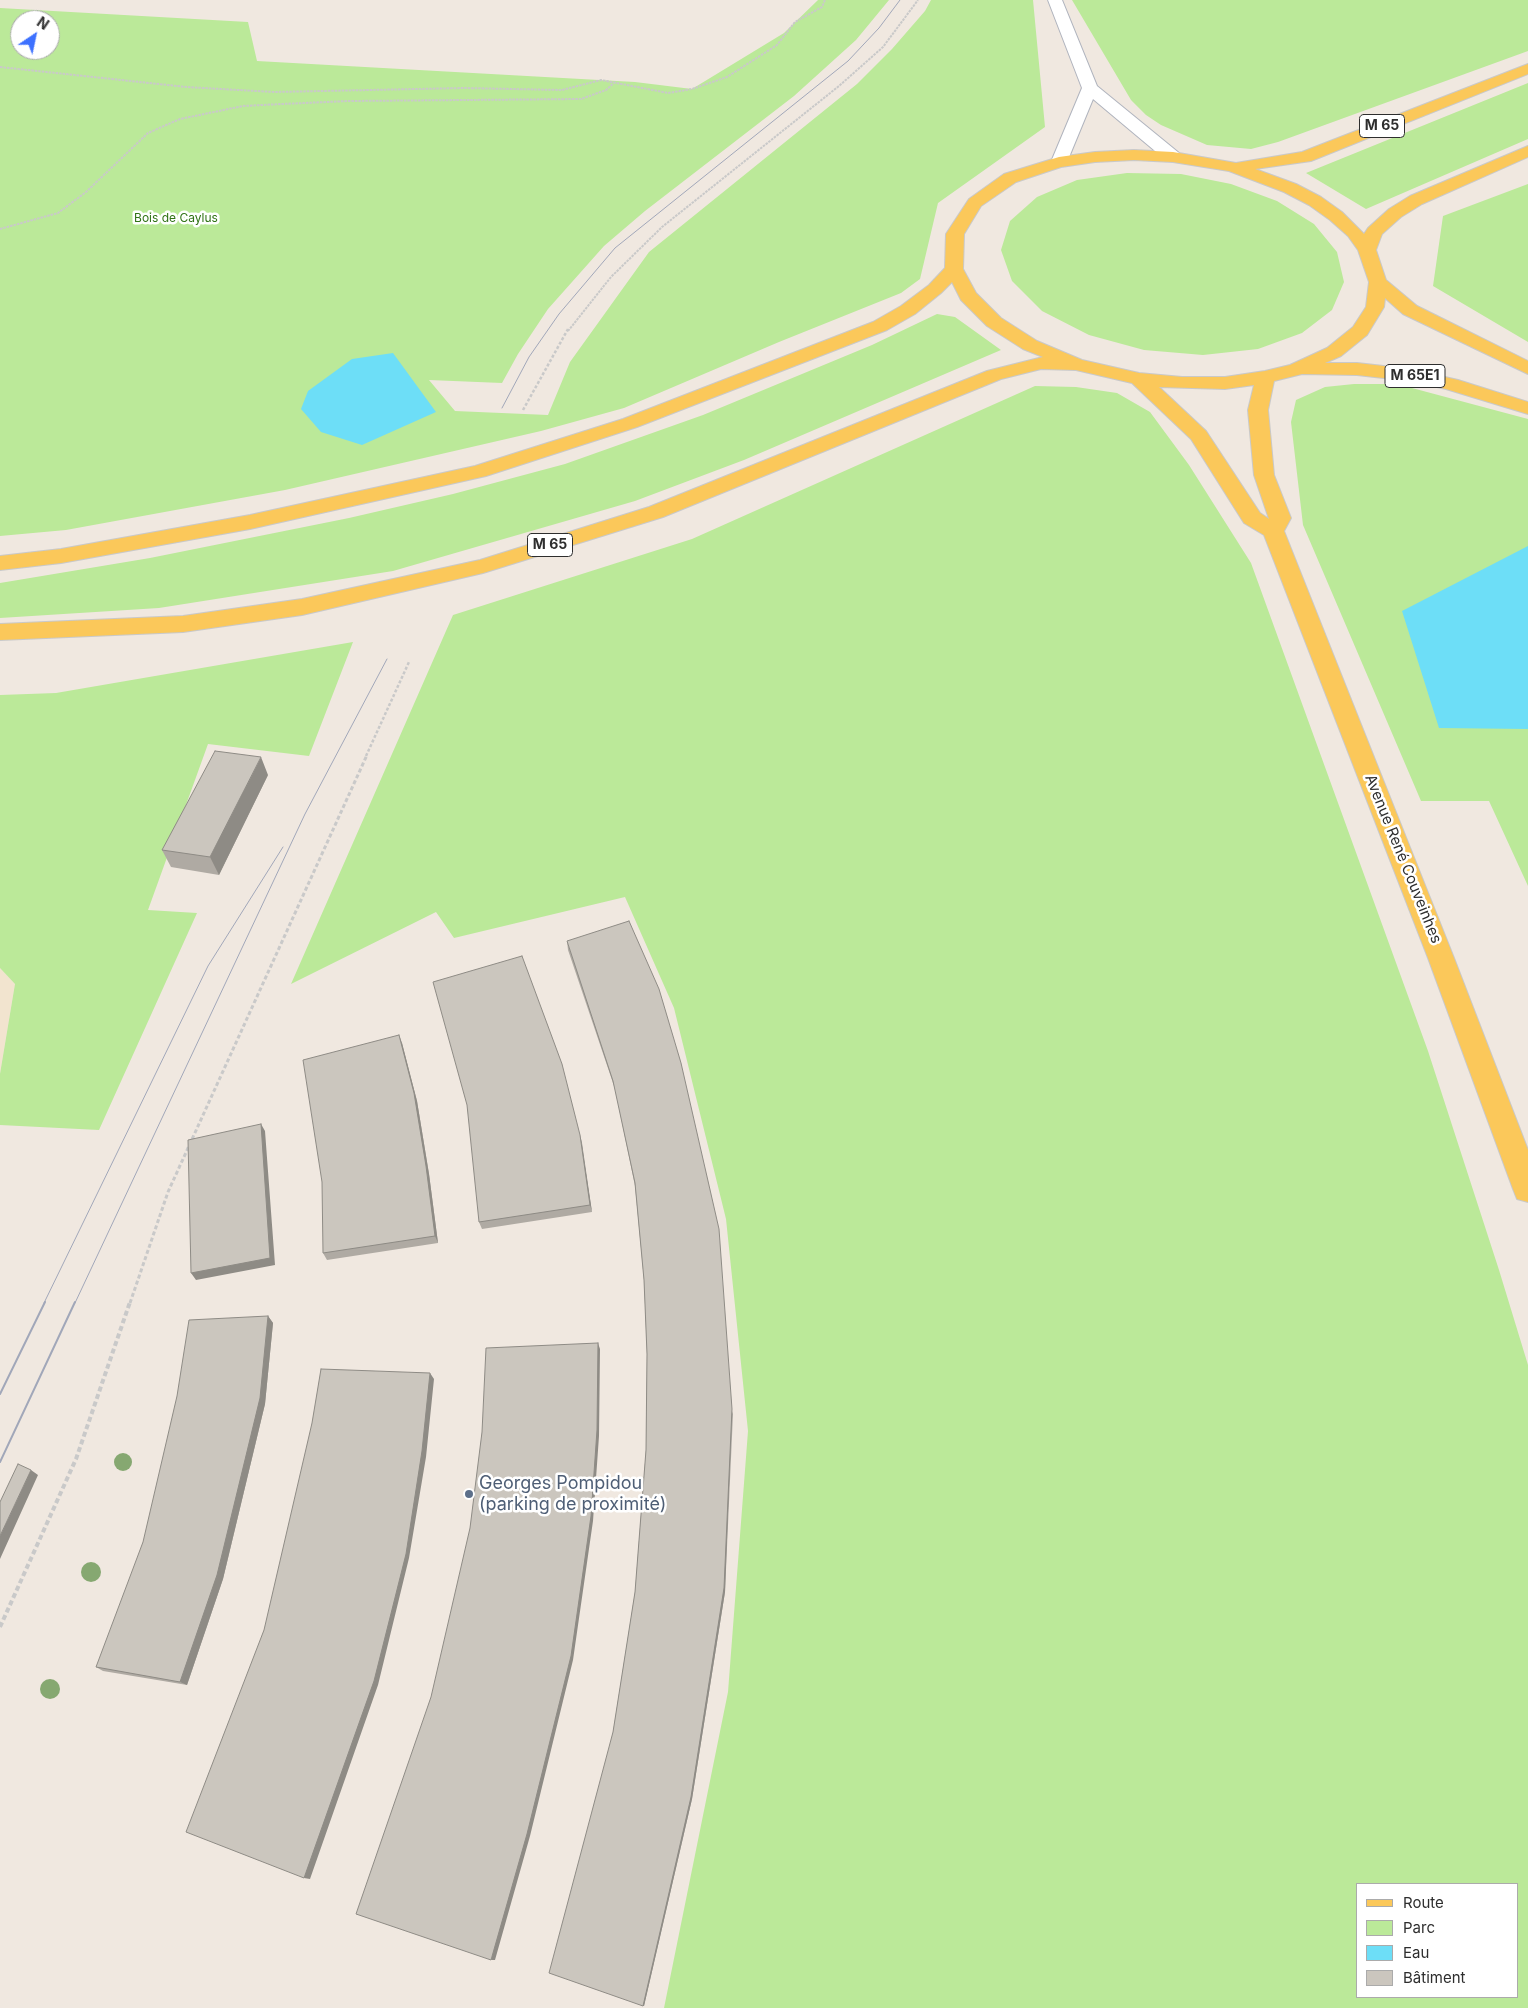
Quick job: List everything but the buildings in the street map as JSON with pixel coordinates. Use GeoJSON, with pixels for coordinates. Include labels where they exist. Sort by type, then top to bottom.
{"type":"FeatureCollection","features":[{"type":"Feature","properties":{"kind":"main road","name":"M 65"},"geometry":{"type":"LineString","coordinates":[[1233,167],[1305,157],[1528,69]]}},
{"type":"Feature","properties":{"kind":"main road"},"geometry":{"type":"LineString","coordinates":[[1367,250],[1374,232],[1395,213],[1416,200],[1528,151]]}},
{"type":"Feature","properties":{"kind":"main road"},"geometry":{"type":"LineString","coordinates":[[1095,156],[1173,157],[1233,167],[1262,176],[1314,201],[1336,216],[1354,232],[1367,250],[1378,282],[1375,307],[1360,332],[1334,352],[1297,369],[1265,377],[1225,382],[1191,383],[1139,379],[1076,364],[1030,345],[994,322],[968,296],[954,268],[955,234],[974,203],[1010,178],[1059,162],[1095,156]]}},
{"type":"Feature","properties":{"kind":"main road"},"geometry":{"type":"LineString","coordinates":[[0,563],[62,556],[250,522],[479,471],[630,423],[880,326],[908,310],[935,289],[954,268]]}},
{"type":"Feature","properties":{"kind":"main road"},"geometry":{"type":"LineString","coordinates":[[1378,282],[1410,310],[1528,368]]}},
{"type":"Feature","properties":{"kind":"main road","name":"M 65"},"geometry":{"type":"LineString","coordinates":[[0,632],[184,624],[302,607],[482,566],[656,512],[994,375],[1041,363],[1076,364]]}},
{"type":"Feature","properties":{"kind":"main road","name":"M 65E1"},"geometry":{"type":"LineString","coordinates":[[1297,369],[1357,369],[1410,375],[1451,384],[1528,408]]}},
{"type":"Feature","properties":{"kind":"main road"},"geometry":{"type":"LineString","coordinates":[[1139,379],[1198,435],[1252,518],[1273,531],[1280,518],[1264,475],[1258,410],[1265,377]]}},
{"type":"Feature","properties":{"kind":"main road","name":"Avenue René Couveinhes"},"geometry":{"type":"LineString","coordinates":[[1273,531],[1442,958],[1528,1189]]}},
{"type":"Feature","properties":{"kind":"street"},"geometry":{"type":"LineString","coordinates":[[1054,0],[1090,88],[1173,157]]}},
{"type":"Feature","properties":{"kind":"street"},"geometry":{"type":"LineString","coordinates":[[1059,162],[1090,88]]}},
{"type":"Feature","properties":{"kind":"path"},"geometry":{"type":"LineString","coordinates":[[0,67],[186,87],[274,92],[464,88],[562,90],[601,80],[668,92],[692,89],[727,77],[777,45],[795,22],[822,7],[825,0]]}},
{"type":"Feature","properties":{"kind":"path"},"geometry":{"type":"LineString","coordinates":[[523,410],[570,327],[611,277],[662,227],[839,86],[883,46],[918,0]]}},
{"type":"Feature","properties":{"kind":"path"},"geometry":{"type":"LineString","coordinates":[[0,229],[58,213],[86,192],[148,133],[180,118],[242,106],[282,104],[581,99],[606,90],[615,82]]}},
{"type":"Feature","properties":{"kind":"path"},"geometry":{"type":"LineString","coordinates":[[0,1627],[76,1459],[168,1192],[409,662]]}},
{"type":"Feature","properties":{"kind":"shaded area"},"geometry":{"type":"Polygon","coordinates":[[[0,968],[15,984],[0,1074],[0,968]]]}},
{"type":"Feature","properties":{"kind":"green space","name":"Bois de Caylus"},"geometry":{"type":"Polygon","coordinates":[[[818,0],[889,0],[856,40],[794,96],[645,211],[604,246],[548,309],[518,354],[502,383],[429,380],[455,411],[548,415],[570,362],[649,252],[857,84],[892,49],[925,11],[931,0],[1033,0],[1045,127],[938,203],[920,279],[901,293],[779,342],[624,408],[541,431],[285,490],[66,530],[0,536],[0,8],[35,10],[10,10],[10,60],[60,60],[60,11],[248,22],[257,61],[635,82],[692,89],[784,33],[818,0]]]}},
{"type":"Feature","properties":{"kind":"green space"},"geometry":{"type":"Polygon","coordinates":[[[1072,0],[1528,0],[1528,51],[1278,142],[1251,149],[1207,145],[1161,125],[1146,115],[1131,100],[1072,0]]]}},
{"type":"Feature","properties":{"kind":"green space"},"geometry":{"type":"Polygon","coordinates":[[[1528,83],[1528,139],[1366,209],[1306,173],[1528,83]]]}},
{"type":"Feature","properties":{"kind":"green space"},"geometry":{"type":"Polygon","coordinates":[[[1127,173],[1181,174],[1231,184],[1277,201],[1314,224],[1337,252],[1344,282],[1332,310],[1302,333],[1258,349],[1203,355],[1144,350],[1089,335],[1042,311],[1012,281],[1001,250],[1010,221],[1037,197],[1077,180],[1127,173]]]}},
{"type":"Feature","properties":{"kind":"green space"},"geometry":{"type":"Polygon","coordinates":[[[1528,184],[1528,342],[1433,286],[1443,216],[1528,184]]]}},
{"type":"Feature","properties":{"kind":"green space"},"geometry":{"type":"Polygon","coordinates":[[[937,314],[955,317],[1001,350],[744,460],[635,501],[393,571],[159,608],[0,618],[0,583],[150,558],[349,518],[453,494],[565,464],[703,415],[872,345],[937,314]]]}},
{"type":"Feature","properties":{"kind":"green space"},"geometry":{"type":"Polygon","coordinates":[[[1354,384],[1397,384],[1528,419],[1528,886],[1489,801],[1421,801],[1303,525],[1291,422],[1296,400],[1325,387],[1354,384]]]}},
{"type":"Feature","properties":{"kind":"green space"},"geometry":{"type":"Polygon","coordinates":[[[1035,386],[1076,387],[1117,393],[1150,412],[1189,465],[1251,563],[1428,1051],[1528,1365],[1528,2008],[664,2008],[728,1692],[748,1431],[726,1219],[674,1008],[625,897],[454,938],[436,912],[291,984],[453,615],[692,539],[1035,386]]]}},
{"type":"Feature","properties":{"kind":"green space"},"geometry":{"type":"Polygon","coordinates":[[[353,642],[309,756],[208,744],[148,910],[197,913],[99,1130],[0,1125],[0,1074],[15,984],[0,968],[0,695],[56,693],[353,642]]]}},
{"type":"Feature","properties":{"kind":"water"},"geometry":{"type":"Polygon","coordinates":[[[393,353],[436,412],[362,445],[321,432],[301,409],[308,391],[352,359],[393,353]]]}},
{"type":"Feature","properties":{"kind":"water"},"geometry":{"type":"Polygon","coordinates":[[[1528,546],[1528,729],[1439,728],[1402,611],[1528,546]]]}},
{"type":"Feature","properties":{"kind":"tram line"},"geometry":{"type":"LineString","coordinates":[[502,408],[529,357],[559,314],[615,248],[848,61],[879,28],[900,0]]}},
{"type":"Feature","properties":{"kind":"tram line"},"geometry":{"type":"LineString","coordinates":[[75,1303],[305,814],[387,659]]}},
{"type":"Feature","properties":{"kind":"tram line"},"geometry":{"type":"LineString","coordinates":[[44,1303],[208,966],[283,847]]}},
{"type":"Feature","properties":{"kind":"tram line"},"geometry":{"type":"LineString","coordinates":[[0,1394],[45,1302]]}},
{"type":"Feature","properties":{"kind":"tram line"},"geometry":{"type":"LineString","coordinates":[[0,1462],[75,1302]]}},
{"type":"Feature","properties":{"kind":"place","name":"Georges Pompidou (parking de proximité)"},"geometry":{"type":"Point","coordinates":[469,1494]}}]}
